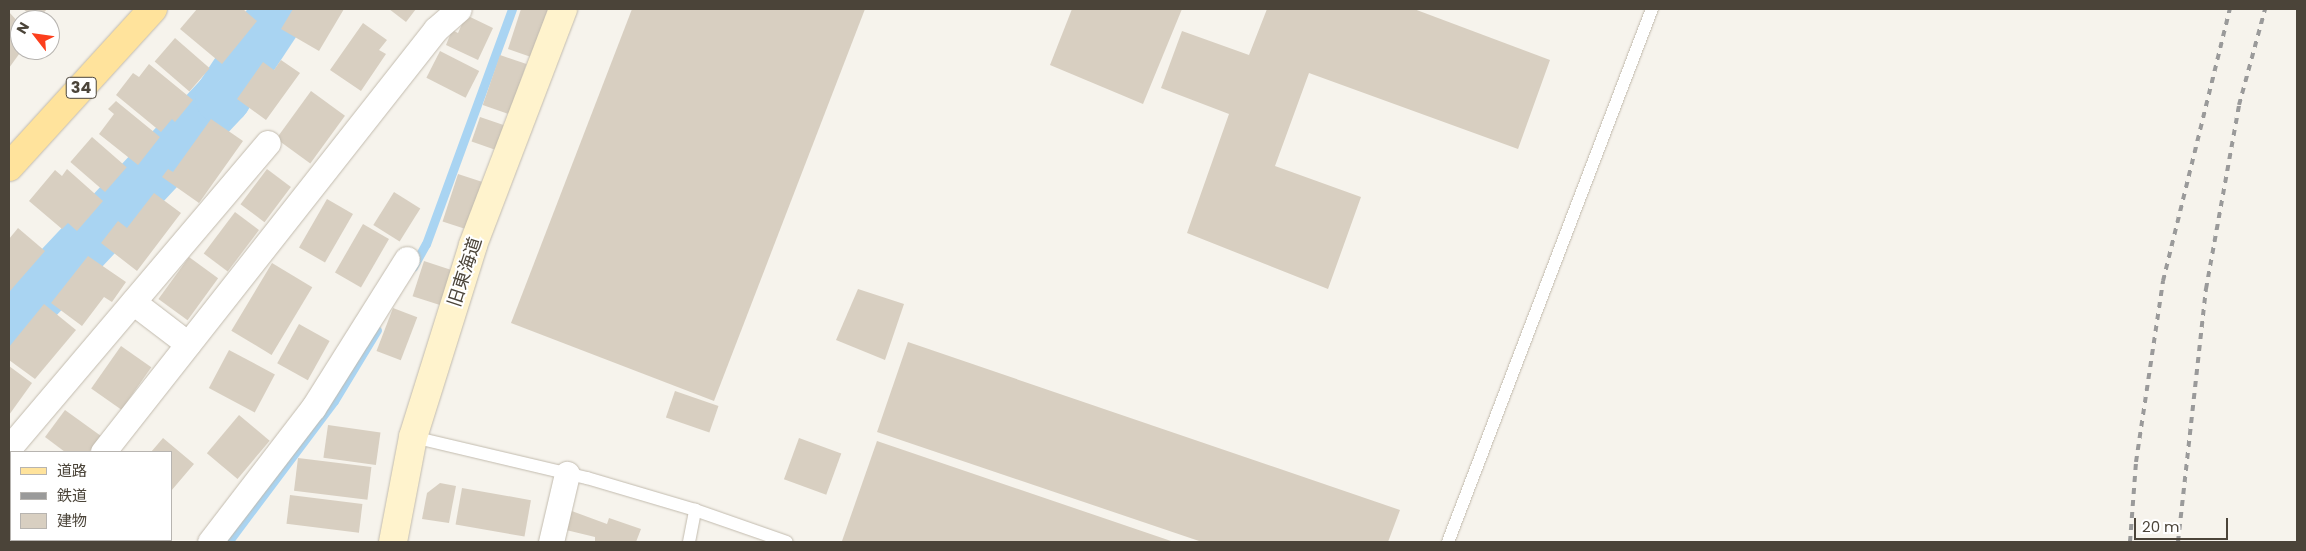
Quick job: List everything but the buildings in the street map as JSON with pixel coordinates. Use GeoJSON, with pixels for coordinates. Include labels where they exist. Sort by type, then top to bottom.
{"type":"FeatureCollection","features":[{"type":"Feature","properties":{"kind":"main road","name":"34"},"geometry":{"type":"LineString","coordinates":[[9,167],[153,9]]}},
{"type":"Feature","properties":{"kind":"street"},"geometry":{"type":"LineString","coordinates":[[104,451],[436,29],[459,9]]}},
{"type":"Feature","properties":{"kind":"street","name":"旧東海道"},"geometry":{"type":"LineString","coordinates":[[393,542],[413,437],[473,245],[562,9]]}},
{"type":"Feature","properties":{"kind":"street"},"geometry":{"type":"LineString","coordinates":[[9,448],[268,143]]}},
{"type":"Feature","properties":{"kind":"street"},"geometry":{"type":"LineString","coordinates":[[210,542],[313,408],[407,259]]}},
{"type":"Feature","properties":{"kind":"street"},"geometry":{"type":"LineString","coordinates":[[133,302],[188,344]]}},
{"type":"Feature","properties":{"kind":"street"},"geometry":{"type":"LineString","coordinates":[[551,542],[568,474]]}},
{"type":"Feature","properties":{"kind":"lane"},"geometry":{"type":"LineString","coordinates":[[1448,542],[1652,9]]}},
{"type":"Feature","properties":{"kind":"lane"},"geometry":{"type":"LineString","coordinates":[[413,437],[568,474],[695,510],[787,542]]}},
{"type":"Feature","properties":{"kind":"lane"},"geometry":{"type":"LineString","coordinates":[[689,542],[695,510]]}},
{"type":"Feature","properties":{"kind":"waterway"},"geometry":{"type":"LineString","coordinates":[[9,325],[223,97],[281,9]]}},
{"type":"Feature","properties":{"kind":"waterway"},"geometry":{"type":"LineString","coordinates":[[413,267],[426,244],[512,9]]}},
{"type":"Feature","properties":{"kind":"waterway"},"geometry":{"type":"LineString","coordinates":[[228,542],[334,401],[377,330]]}},
{"type":"Feature","properties":{"kind":"railway"},"geometry":{"type":"LineString","coordinates":[[2130,542],[2136,462],[2163,281],[2230,9]]}},
{"type":"Feature","properties":{"kind":"railway"},"geometry":{"type":"LineString","coordinates":[[2178,542],[2206,289],[2239,105],[2265,9]]}}]}
